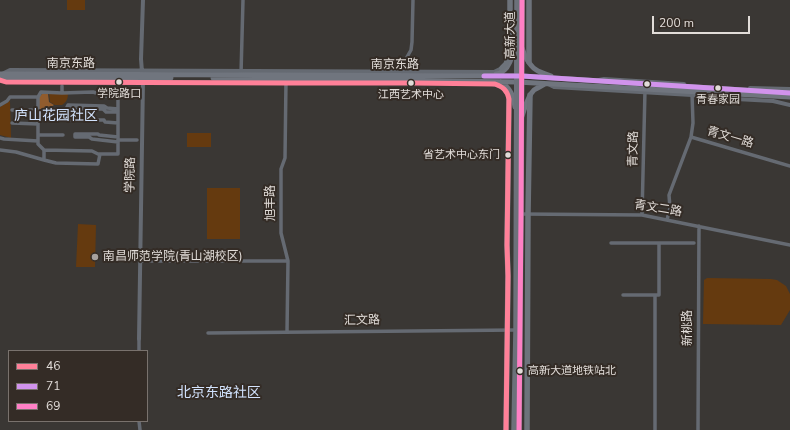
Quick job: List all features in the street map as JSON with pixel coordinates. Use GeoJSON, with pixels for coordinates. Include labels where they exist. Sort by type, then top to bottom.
{"type":"FeatureCollection","features":[{"type":"Feature","properties":{"kind":"highway","name":"高新大道"},"geometry":{"type":"LineString","coordinates":[[517,0],[519,79],[516,330],[517,429]]}},
{"type":"Feature","properties":{"kind":"highway","name":"高新大道"},"geometry":{"type":"LineString","coordinates":[[519,79],[522,48],[522,0]]}},
{"type":"Feature","properties":{"kind":"highway","name":"高新大道"},"geometry":{"type":"LineString","coordinates":[[517,429],[521,214],[519,117]]}},
{"type":"Feature","properties":{"kind":"main road"},"geometry":{"type":"LineString","coordinates":[[502,68],[508,59],[510,0]]}},
{"type":"Feature","properties":{"kind":"main road"},"geometry":{"type":"LineString","coordinates":[[529,0],[529,62]]}},
{"type":"Feature","properties":{"kind":"main road"},"geometry":{"type":"LineString","coordinates":[[486,76],[499,74],[510,64],[517,34]]}},
{"type":"Feature","properties":{"kind":"main road"},"geometry":{"type":"LineString","coordinates":[[522,48],[525,57],[536,70],[555,78]]}},
{"type":"Feature","properties":{"kind":"main road","name":"南京东路"},"geometry":{"type":"LineString","coordinates":[[143,77],[241,73],[286,79],[486,76],[546,83],[790,97]]}},
{"type":"Feature","properties":{"kind":"main road","name":"南京东路"},"geometry":{"type":"LineString","coordinates":[[0,76],[500,82],[519,79],[555,78],[595,80],[645,88]]}},
{"type":"Feature","properties":{"kind":"main road"},"geometry":{"type":"LineString","coordinates":[[500,82],[505,85],[513,95],[519,117]]}},
{"type":"Feature","properties":{"kind":"main road"},"geometry":{"type":"LineString","coordinates":[[519,117],[530,95],[534,90],[546,83]]}},
{"type":"Feature","properties":{"kind":"main road","name":"南京东路"},"geometry":{"type":"LineString","coordinates":[[692,91],[790,93]]}},
{"type":"Feature","properties":{"kind":"main road"},"geometry":{"type":"LineString","coordinates":[[527,430],[530,95]]}},
{"type":"Feature","properties":{"kind":"main road"},"geometry":{"type":"LineString","coordinates":[[506,430],[509,99]]}},
{"type":"Feature","properties":{"kind":"street","name":"学院路"},"geometry":{"type":"LineString","coordinates":[[139,350],[143,0]]}},
{"type":"Feature","properties":{"kind":"street"},"geometry":{"type":"LineString","coordinates":[[243,0],[241,73],[494,72],[502,68]]}},
{"type":"Feature","properties":{"kind":"street"},"geometry":{"type":"LineString","coordinates":[[407,72],[407,56],[411,50],[412,42],[413,0]]}},
{"type":"Feature","properties":{"kind":"street"},"geometry":{"type":"LineString","coordinates":[[457,72],[474,76]]}},
{"type":"Feature","properties":{"kind":"street"},"geometry":{"type":"LineString","coordinates":[[0,76],[6,82],[143,77]]}},
{"type":"Feature","properties":{"kind":"street"},"geometry":{"type":"LineString","coordinates":[[286,79],[495,84],[504,89],[509,99]]}},
{"type":"Feature","properties":{"kind":"street","name":"旭丰路"},"geometry":{"type":"LineString","coordinates":[[286,79],[285,158],[282,169],[281,233],[288,261],[286,332]]}},
{"type":"Feature","properties":{"kind":"street"},"geometry":{"type":"LineString","coordinates":[[595,80],[604,79],[790,89]]}},
{"type":"Feature","properties":{"kind":"street"},"geometry":{"type":"LineString","coordinates":[[62,86],[62,93]]}},
{"type":"Feature","properties":{"kind":"street"},"geometry":{"type":"LineString","coordinates":[[645,88],[692,91],[725,100],[736,99],[773,101],[790,105]]}},
{"type":"Feature","properties":{"kind":"street","name":"青文路"},"geometry":{"type":"LineString","coordinates":[[642,215],[645,88]]}},
{"type":"Feature","properties":{"kind":"street"},"geometry":{"type":"LineString","coordinates":[[755,88],[770,92]]}},
{"type":"Feature","properties":{"kind":"street","name":"青文一路"},"geometry":{"type":"LineString","coordinates":[[692,91],[693,123],[691,137],[790,166]]}},
{"type":"Feature","properties":{"kind":"street"},"geometry":{"type":"LineString","coordinates":[[41,92],[62,93],[93,92],[106,96],[118,96],[118,154],[100,154],[92,151],[44,150],[38,144],[38,97],[41,92]]}},
{"type":"Feature","properties":{"kind":"street"},"geometry":{"type":"LineString","coordinates":[[0,105],[7,101],[10,97],[38,97]]}},
{"type":"Feature","properties":{"kind":"street"},"geometry":{"type":"LineString","coordinates":[[773,101],[783,97]]}},
{"type":"Feature","properties":{"kind":"street"},"geometry":{"type":"LineString","coordinates":[[68,105],[104,106],[118,110],[106,112],[103,109],[68,109],[67,107],[68,105]]}},
{"type":"Feature","properties":{"kind":"street"},"geometry":{"type":"LineString","coordinates":[[12,110],[38,110]]}},
{"type":"Feature","properties":{"kind":"street"},"geometry":{"type":"LineString","coordinates":[[70,120],[104,120],[105,122],[118,123]]}},
{"type":"Feature","properties":{"kind":"street"},"geometry":{"type":"LineString","coordinates":[[12,123],[38,124]]}},
{"type":"Feature","properties":{"kind":"street"},"geometry":{"type":"LineString","coordinates":[[118,139],[98,134],[75,134],[75,137],[89,137],[92,139],[137,140]]}},
{"type":"Feature","properties":{"kind":"street"},"geometry":{"type":"LineString","coordinates":[[38,135],[63,135]]}},
{"type":"Feature","properties":{"kind":"street"},"geometry":{"type":"LineString","coordinates":[[667,220],[670,208],[669,195],[691,137]]}},
{"type":"Feature","properties":{"kind":"street"},"geometry":{"type":"LineString","coordinates":[[0,138],[38,141]]}},
{"type":"Feature","properties":{"kind":"street"},"geometry":{"type":"LineString","coordinates":[[0,150],[16,152],[56,163],[98,164],[100,154]]}},
{"type":"Feature","properties":{"kind":"street"},"geometry":{"type":"LineString","coordinates":[[44,150],[44,160]]}},
{"type":"Feature","properties":{"kind":"street","name":"青文二路"},"geometry":{"type":"LineString","coordinates":[[521,214],[642,215],[790,245]]}},
{"type":"Feature","properties":{"kind":"street","name":"新桃路"},"geometry":{"type":"LineString","coordinates":[[698,430],[699,226]]}},
{"type":"Feature","properties":{"kind":"street"},"geometry":{"type":"LineString","coordinates":[[611,243],[694,243]]}},
{"type":"Feature","properties":{"kind":"street"},"geometry":{"type":"LineString","coordinates":[[623,295],[659,295],[659,243]]}},
{"type":"Feature","properties":{"kind":"street"},"geometry":{"type":"LineString","coordinates":[[140,261],[288,261]]}},
{"type":"Feature","properties":{"kind":"street"},"geometry":{"type":"LineString","coordinates":[[655,295],[655,430]]}},
{"type":"Feature","properties":{"kind":"street","name":"汇文路"},"geometry":{"type":"LineString","coordinates":[[208,333],[516,330]]}},
{"type":"Feature","properties":{"kind":"shaded area"},"geometry":{"type":"Polygon","coordinates":[[[67,0],[85,0],[85,10],[67,10],[67,0]]]}},
{"type":"Feature","properties":{"kind":"shaded area"},"geometry":{"type":"Polygon","coordinates":[[[49,93],[68,93],[65,103],[62,105],[55,105],[50,102],[49,93]]]}},
{"type":"Feature","properties":{"kind":"shaded area"},"geometry":{"type":"Polygon","coordinates":[[[42,94],[48,94],[49,102],[54,105],[47,109],[39,109],[39,97],[42,94]]]}},
{"type":"Feature","properties":{"kind":"shaded area"},"geometry":{"type":"Polygon","coordinates":[[[10,101],[11,138],[0,135],[0,107],[10,101]]]}},
{"type":"Feature","properties":{"kind":"shaded area"},"geometry":{"type":"Polygon","coordinates":[[[187,133],[211,133],[211,147],[187,147],[187,133]]]}},
{"type":"Feature","properties":{"kind":"shaded area"},"geometry":{"type":"Polygon","coordinates":[[[207,188],[240,188],[240,239],[207,239],[207,188]]]}},
{"type":"Feature","properties":{"kind":"shaded area"},"geometry":{"type":"Polygon","coordinates":[[[78,224],[96,225],[95,267],[76,267],[78,224]]]}},
{"type":"Feature","properties":{"kind":"shaded area"},"geometry":{"type":"Polygon","coordinates":[[[707,278],[777,280],[786,286],[790,294],[790,310],[781,325],[703,324],[704,280],[707,278]]]}},
{"type":"Feature","properties":{"kind":"transit line","name":"69"},"geometry":{"type":"LineString","coordinates":[[519,430],[522,0]]}},
{"type":"Feature","properties":{"kind":"transit line","name":"71"},"geometry":{"type":"LineString","coordinates":[[484,76],[522,76],[790,93]]}},
{"type":"Feature","properties":{"kind":"transit line","name":"46"},"geometry":{"type":"LineString","coordinates":[[0,80],[6,82],[495,84],[502,88],[506,91],[509,99],[506,430]]}},
{"type":"Feature","properties":{"kind":"place","name":"学院路口"},"geometry":{"type":"Point","coordinates":[119,82]}},
{"type":"Feature","properties":{"kind":"place","name":"江西艺术中心"},"geometry":{"type":"Point","coordinates":[411,83]}},
{"type":"Feature","properties":{"kind":"place","name":"青春家园"},"geometry":{"type":"Point","coordinates":[718,88]}},
{"type":"Feature","properties":{"kind":"place","name":"省艺术中心东门"},"geometry":{"type":"Point","coordinates":[508,155]}},
{"type":"Feature","properties":{"kind":"place","name":"南昌师范学院(青山湖校区)"},"geometry":{"type":"Point","coordinates":[95,257]}},
{"type":"Feature","properties":{"kind":"place","name":"高新大道地铁站北"},"geometry":{"type":"Point","coordinates":[520,371]}},
{"type":"Feature","properties":{"kind":"district","name":"庐山花园社区"},"geometry":{"type":"Point","coordinates":[56,117]}},
{"type":"Feature","properties":{"kind":"district","name":"北京东路社区"},"geometry":{"type":"Point","coordinates":[219,394]}}]}
